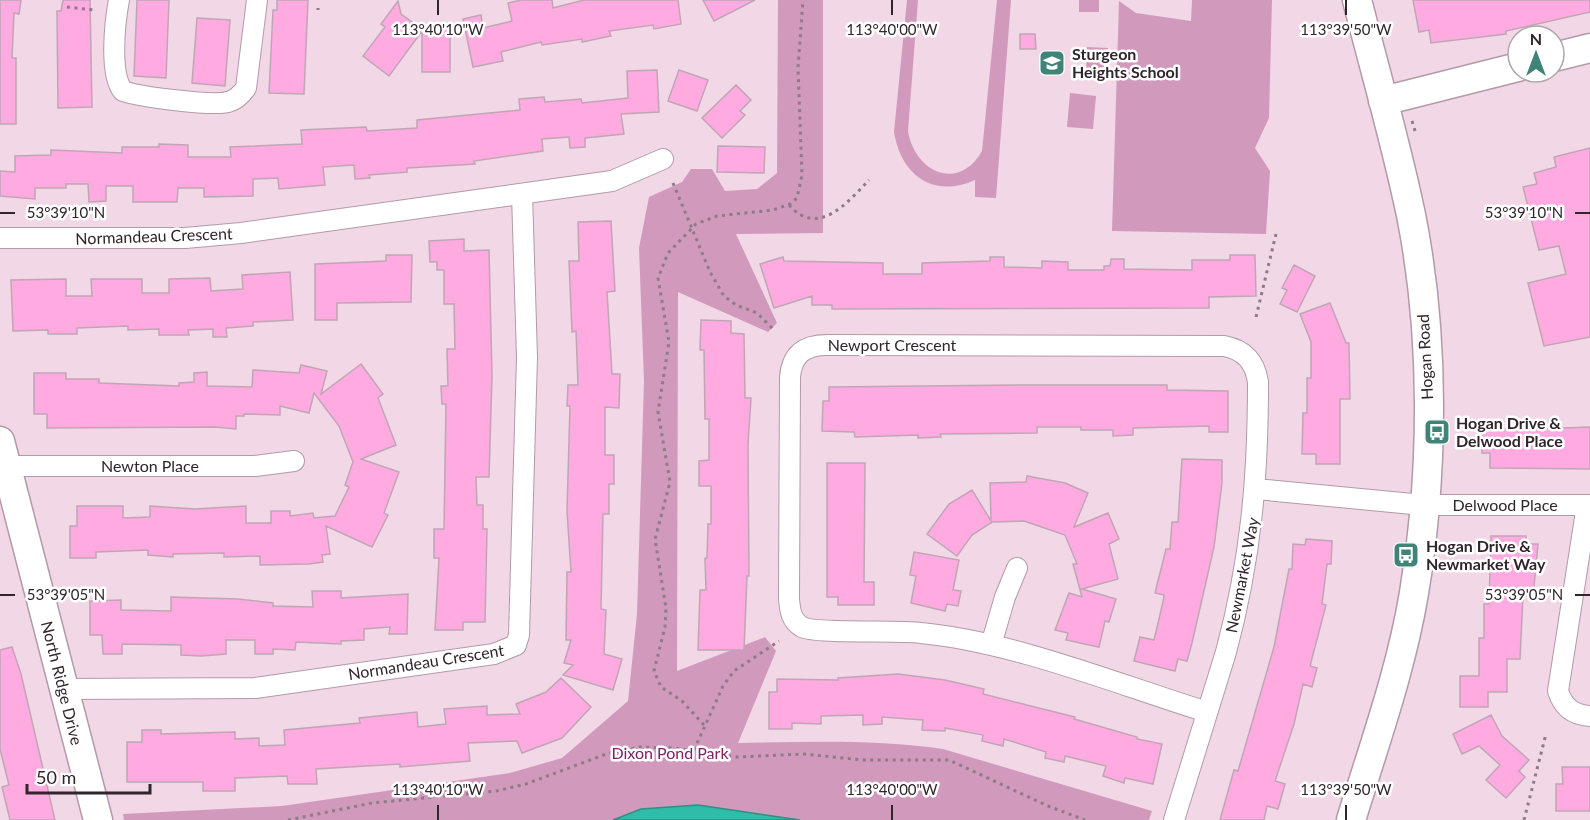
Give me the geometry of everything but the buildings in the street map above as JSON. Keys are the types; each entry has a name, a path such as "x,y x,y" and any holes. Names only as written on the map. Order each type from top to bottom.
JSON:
{"street":[{"path":"119,0 115,23 116,78 123,91 138,95 221,103 237,98 246,88 256,0"},
{"name":"Hogan Road","path":"1351,820 1404,639 1414,593 1424,505 1428,426 1422,297 1411,215 1357,0"},
{"path":"1566,54 1590,48"},
{"path":"1383,101 1506,70"},
{"name":"Normandeau Crescent","path":"0,238 213,237 612,181 663,159"},
{"name":"Normandeau Crescent","path":"64,689 255,688 494,654 516,645 519,635 527,368 522,194"},
{"name":"Newport Crescent","path":"1207,712 991,645 914,632 803,627 792,617 789,599 790,377 792,362 802,350 820,345 1231,347 1248,357 1257,376 1256,489"},
{"name":"North Ridge Drive","path":"2,458 98,820"},
{"name":"Newton Place","path":"2,458 255,465 294,461"},
{"path":"1256,489 1424,505"},
{"name":"Newmarket Way","path":"1174,820 1236,613 1256,489"},
{"name":"Delwood Place","path":"1424,505 1589,505 1558,691 1569,709 1590,717"},
{"path":"991,645 1005,597 1017,568"}],"path":[{"path":"704,725 681,701 661,687 654,671 665,627 666,609 655,539 670,482 658,412 669,342 658,278 661,264 668,253 690,228 711,218 774,210 789,205 797,198 801,184 798,68 803,0"},
{"path":"67,7 94,10"},
{"path":"789,205 798,216 816,220 835,211 869,180"},
{"path":"673,183 690,228 724,296 736,305 757,313 774,330"},
{"path":"1256,317 1276,234"},
{"path":"694,750 723,686 734,671 778,641"},
{"path":"1524,820 1546,734"},
{"path":"288,820 372,803 496,790 526,784 621,750 640,747 694,750 737,757 804,754 862,760 949,760 1048,806 1086,820"}],"green space":[{"name":"Dixon Pond Park","path":"778,0 823,0 823,233 736,234 777,323 768,332 678,292 677,671 765,637 776,651 738,743 866,742 943,749 1152,811 1149,820 124,820 123,814 282,806 510,773 562,758 628,701 637,614 644,381 639,248 649,197 682,182 691,169 712,169 725,191 757,189 777,173"},
{"path":"907,0 918,0 908,131 912,146 919,158 928,167 950,174 962,171 973,164 982,151 997,0 1011,0 996,198 975,197 975,180 946,187 921,179 904,160 898,147 894,132"},
{"path":"1079,0 1099,0 1099,12 1079,12"},
{"path":"1192,0 1272,0 1269,118 1255,148 1270,171 1266,234 1112,231 1119,1 1136,13 1191,21"},
{"path":"1087,47 1108,48 1106,77 1086,76"},
{"path":"1070,93 1096,96 1093,129 1067,127"}],"shaded area":[{"path":"698,805 800,820 613,820 641,809"}],"place":[{"name":"Sturgeon Heights School","path":"1052,63"},
{"name":"Hogan Drive & Delwood Place","path":"1437,432"},
{"name":"Hogan Drive & Newmarket Way","path":"1406,555"}]}
